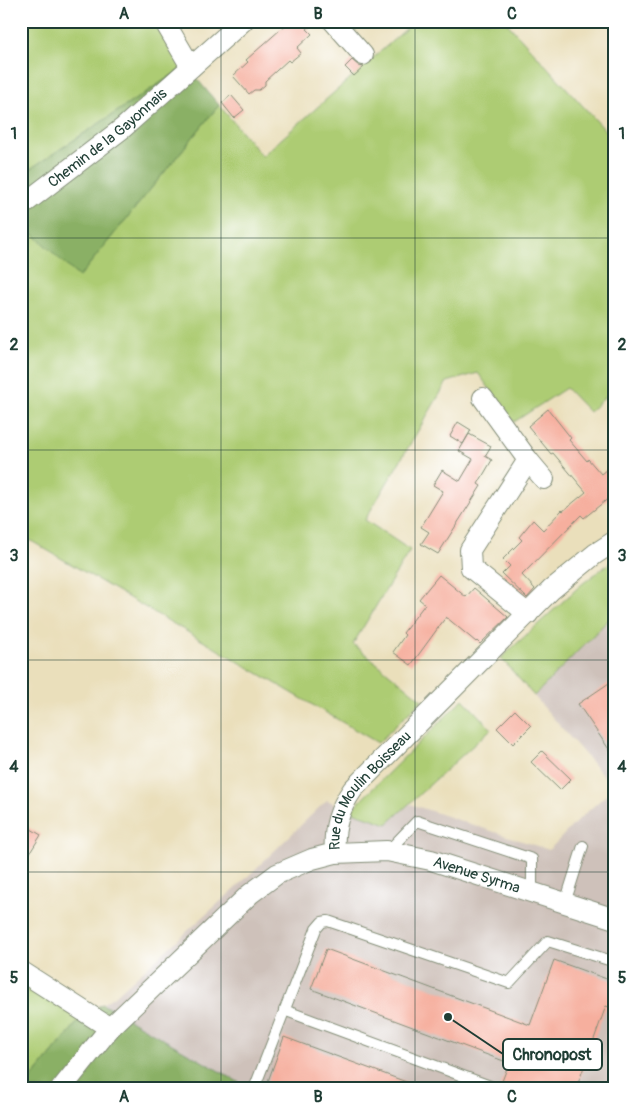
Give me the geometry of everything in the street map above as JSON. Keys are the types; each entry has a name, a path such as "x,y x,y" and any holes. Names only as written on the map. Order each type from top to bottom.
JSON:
{"street":[{"path":"164,21 191,67"},
{"name":"Chemin de la Gayonnais","path":"21,206 123,128 243,21"},
{"path":"333,21 363,55"},
{"path":"483,398 544,479"},
{"path":"528,460 470,550 472,568 528,614"},
{"name":"Rue du Moulin Boisseau","path":"61,1089 110,1028 250,894 277,874 312,859 335,853 334,835 342,804 353,789 552,590 587,560 615,541"},
{"name":"Avenue Syrma","path":"335,853 387,851 431,860 615,919"},
{"path":"21,970 110,1028"}],"lane":[{"path":"387,851 417,821 532,859 532,893"},
{"path":"565,903 583,846"},
{"path":"254,1089 316,929 322,922 328,921 510,983 548,942 615,962"},
{"path":"284,1010 490,1086"}],"shaded area":[{"path":"615,613 615,1089 238,1089 240,1083 102,1004 116,995 239,885 327,800 350,811 387,824 410,804 549,850 578,820 614,788 534,696"}],"green space":[{"path":"21,21 158,21 186,66 21,175"},
{"path":"415,21 505,21 615,141 615,388 589,412 566,388 514,422 478,373 447,382 365,520 410,550 353,644 422,700 378,743 21,535 21,242 33,233 79,277 219,105 262,156"},
{"path":"186,66 219,105 79,277 33,234 21,241 21,175"},
{"path":"615,559 615,613 534,696 501,658 582,584"},
{"path":"463,699 491,729 387,824 350,811"},
{"path":"21,983 81,1018 23,1089 21,1089"},
{"path":"102,1004 240,1083 238,1089 23,1089 81,1018"}],"building":[{"path":"290,21 316,21 307,29 312,34 297,48 301,53 290,62 288,60 265,81 265,85 259,90 254,90 249,94 233,76 248,62 246,60"},
{"path":"352,60 359,66 364,67 354,76 345,67"},
{"path":"231,95 244,110 234,118 222,103"},
{"path":"548,409 571,438 569,440 587,461 588,459 601,474 607,469 615,479 615,493 584,518 581,515 522,575 535,589 527,598 502,574 510,566 503,559 522,540 519,537 533,520 543,530 562,510 586,492 528,426"},
{"path":"458,422 471,430 463,444 450,436"},
{"path":"469,434 491,446 485,456 492,460 478,484 481,486 438,554 421,544 429,532 421,527 443,491 433,485 442,470 460,481 473,459 459,451"},
{"path":"439,575 466,597 474,588 508,617 480,644 446,617 411,665 393,652 405,635 403,633 425,604 419,599"},
{"path":"615,679 615,758 578,704"},
{"path":"515,710 531,726 513,744 497,728"},
{"path":"542,751 571,779 560,790 531,762"},
{"path":"21,823 41,835 21,867"},
{"path":"326,949 530,1025 554,960 615,982 615,1009 606,1006 576,1089 499,1089 509,1063 311,989"},
{"path":"284,1037 420,1087 419,1089 279,1089 267,1084"}],"place":[{"name":"Chronopost","path":"448,1017"}]}
